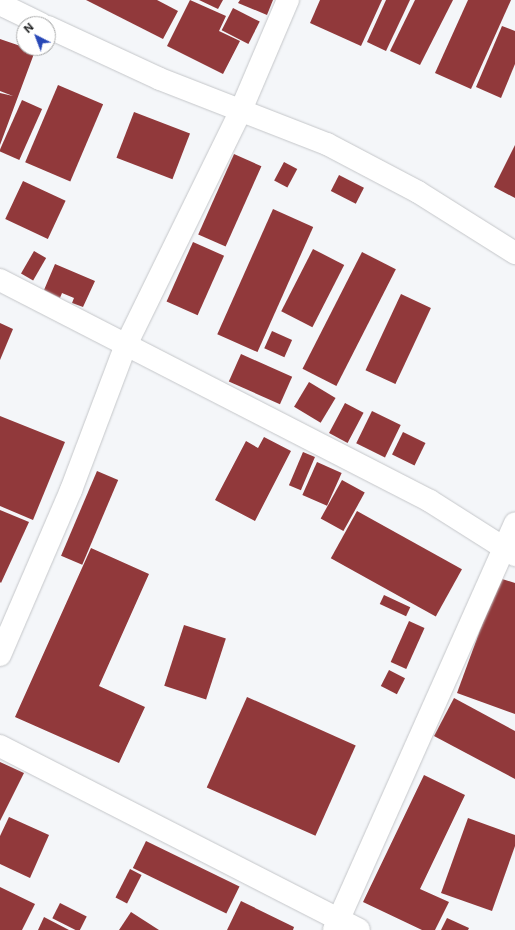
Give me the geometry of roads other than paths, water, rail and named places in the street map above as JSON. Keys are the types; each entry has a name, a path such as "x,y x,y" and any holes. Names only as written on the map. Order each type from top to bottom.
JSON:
{"main road":[{"path":"0,655 71,490 125,347 240,110 288,0"},
{"path":"0,4 25,16"},
{"path":"56,31 160,79 327,144 418,192 515,253"},
{"path":"0,280 125,347 430,501 510,552"},
{"path":"336,924 510,552 515,523"},
{"path":"0,746 336,924 359,930"}]}
